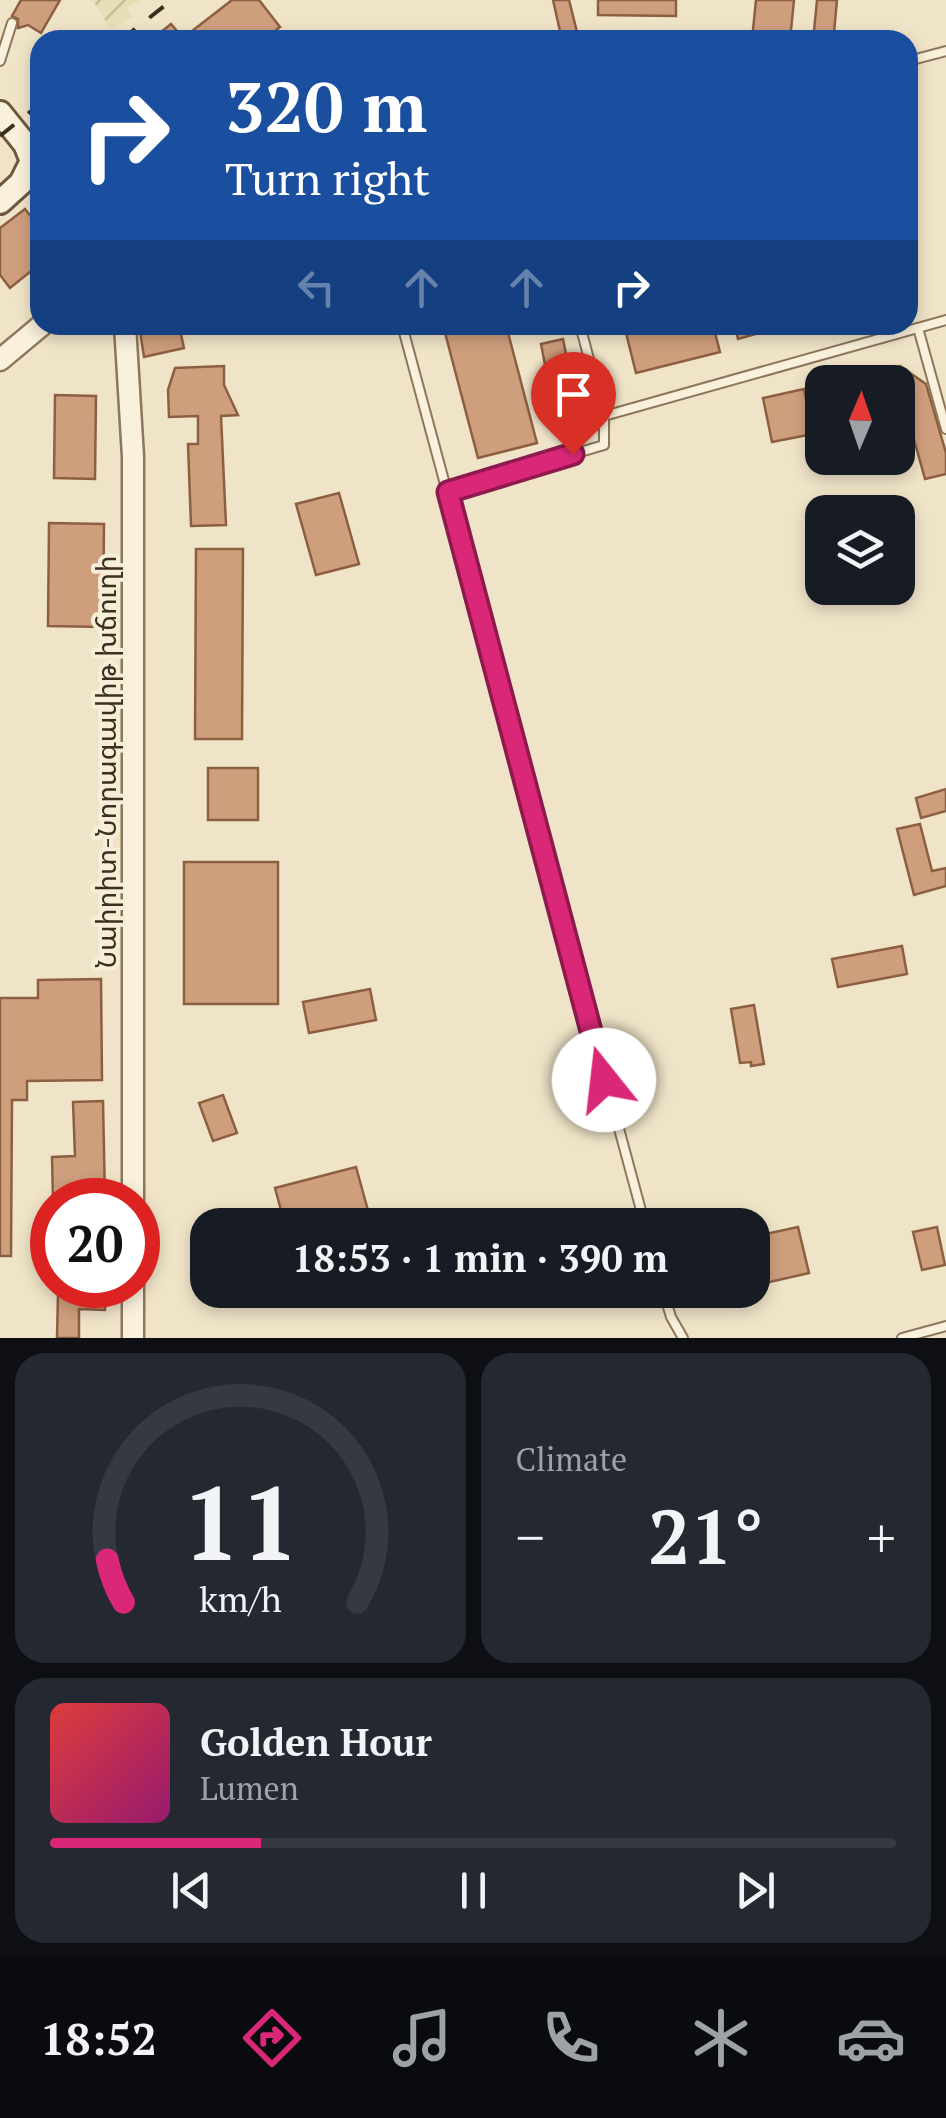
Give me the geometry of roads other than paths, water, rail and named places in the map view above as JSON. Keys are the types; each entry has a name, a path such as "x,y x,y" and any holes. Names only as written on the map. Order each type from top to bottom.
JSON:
{"main road":[{"path":"0,113 30,153"},
{"path":"0,202 21,184 30,165"}],"street":[{"path":"0,360 30,335"},
{"name":"Նաիրիտ-Նորագավիթ խճուղի","path":"126,335 133,457 133,1178"},
{"path":"133,1308 133,1338"}],"lane":[{"path":"0,61 12,23"},
{"path":"918,59 946,51"},
{"path":"21,184 30,177"},
{"path":"946,320 918,328 946,428"},
{"path":"405,335 640,1208"},
{"path":"448,492 604,445 604,416 583,335"},
{"path":"604,416 893,335"},
{"path":"668,1308 684,1338"},
{"path":"902,1338 946,1326"}],"railway":[{"path":"134,30 172,0"},
{"path":"0,136 30,112"}]}
